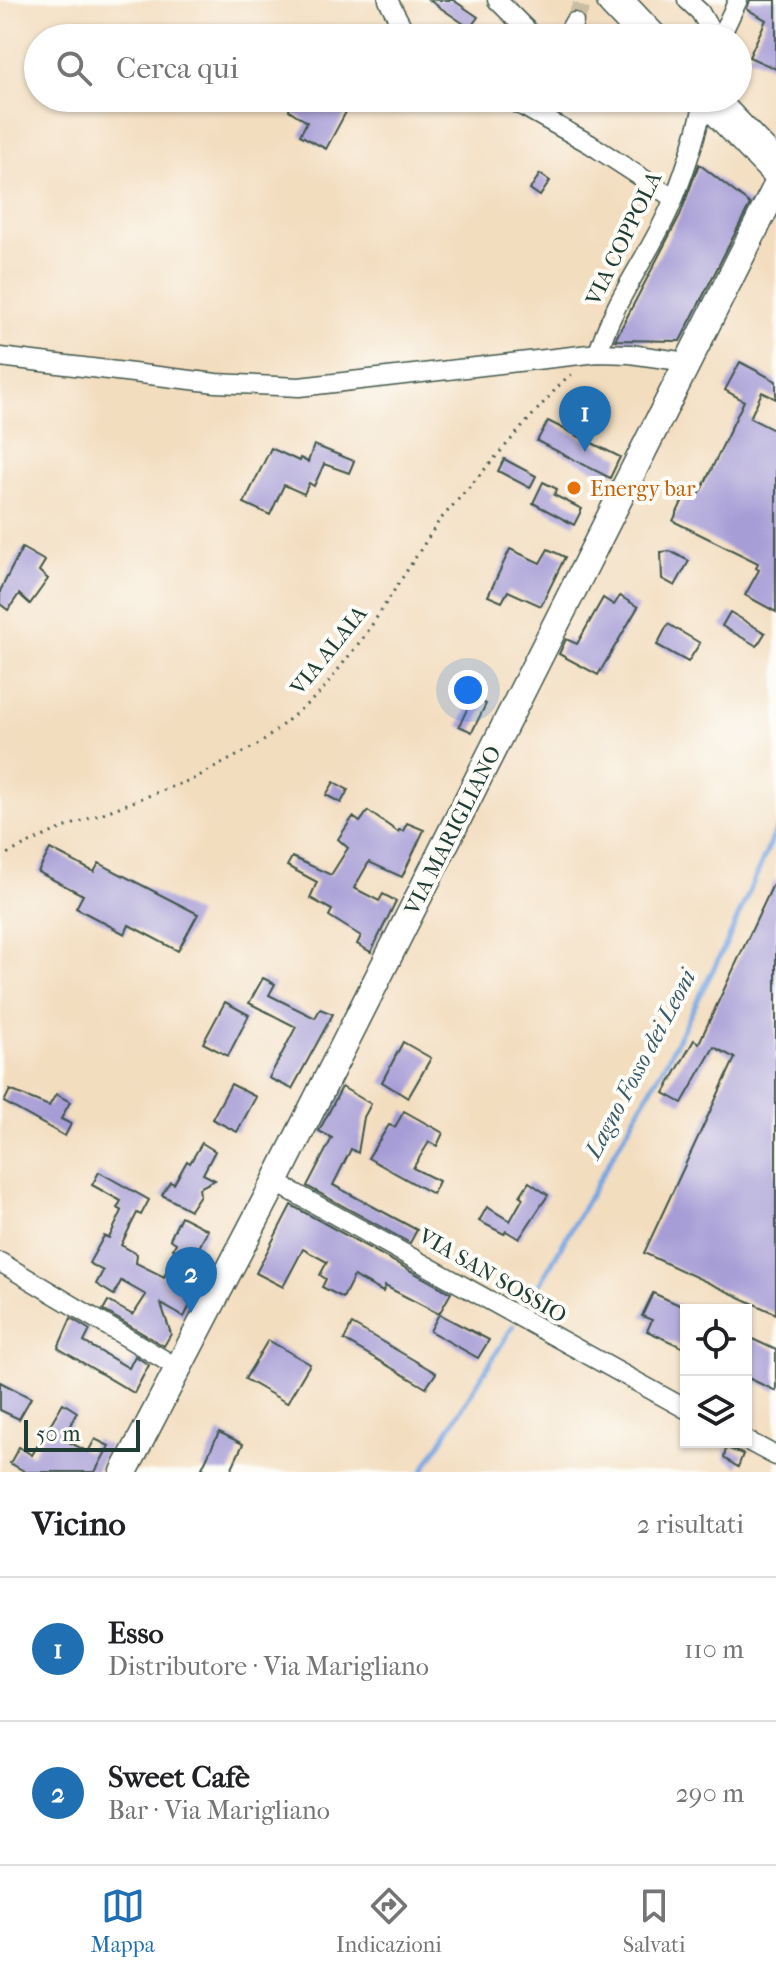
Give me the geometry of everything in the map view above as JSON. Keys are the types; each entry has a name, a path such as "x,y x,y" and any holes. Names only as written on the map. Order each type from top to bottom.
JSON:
{"highway":[{"path":"614,0 637,24"},
{"path":"720,112 776,169"}],"street":[{"path":"388,0 401,24"},
{"path":"497,0 521,24"},
{"path":"687,0 708,24"},
{"path":"725,24 738,0"},
{"path":"533,112 590,144 673,198"},
{"name":"VIA COPPOLA","path":"598,353 619,298 669,209 702,112"},
{"name":"VIA MARIGLIANO","path":"124,1472 275,1182 776,187"},
{"path":"0,357 216,383 299,387 598,353 687,362"},
{"name":"VIA SAN SOSSIO","path":"275,1182 680,1406"},
{"path":"0,1262 178,1368"},
{"path":"752,1443 776,1456"}],"path":[{"name":"VIA ALAIA","path":"0,857 53,832 193,779 261,743 320,693 366,634 439,521 562,382 598,353"}],"building":[{"path":"429,0 453,0 478,17 473,24 464,24"},
{"path":"750,0 776,0 776,69 752,58 752,50 766,20 747,9"},
{"path":"292,112 346,112 326,149 300,135 307,122"},
{"path":"699,164 750,204 680,341 615,340 680,215"},
{"path":"540,174 550,181 540,196 530,189"},
{"path":"740,362 776,381 776,399 762,392 750,418 776,431 776,612 745,595 759,570 756,568 758,563 673,521 689,487 700,493 744,401 725,390"},
{"path":"548,421 620,457 610,478 537,441"},
{"path":"314,445 354,461 349,473 324,464 314,486 309,483 304,494 284,485 270,515 244,503 271,448 308,462"},
{"path":"504,459 536,476 530,488 498,471"},
{"path":"543,482 557,489 554,495 582,509 574,525 533,503"},
{"path":"22,548 45,561 39,571 48,579 30,604 19,594 8,610 0,604 0,591"},
{"path":"510,549 540,563 548,549 565,557 541,606 508,591 502,602 488,596"},
{"path":"670,551 689,561 675,586 662,579 661,552"},
{"path":"620,596 638,607 598,675 559,654 566,639 577,644 603,598 614,605"},
{"path":"730,612 765,633 757,646 722,626"},
{"path":"668,624 700,643 688,662 657,645"},
{"path":"473,697 486,704 472,732 459,726"},
{"path":"334,782 348,790 341,803 326,795"},
{"path":"368,811 398,832 403,831 407,823 424,830 402,877 369,862 354,888 379,901 383,894 396,901 371,952 357,944 361,936 329,916 332,910 310,898 317,882 287,866 292,857 331,875 348,848 338,839 353,817 360,822"},
{"path":"50,849 94,872 99,863 198,914 178,951 129,925 125,934 76,908 83,895 38,872"},
{"path":"776,878 776,1314 644,1253 735,1058 714,1047 682,1103 664,1093 694,1040 699,1043"},
{"path":"263,978 275,984 269,995 315,1018 320,1009 333,1014 292,1089 269,1078 296,1027 249,1003"},
{"path":"225,1002 249,1015 228,1056 203,1043"},
{"path":"403,1042 431,1058 408,1098 382,1082"},
{"path":"231,1084 256,1097 237,1132 212,1119"},
{"path":"342,1087 371,1104 364,1117 358,1153 351,1149 333,1185 417,1230 410,1243 307,1186 332,1138 319,1131"},
{"path":"10,1090 49,1106 56,1094 70,1102 61,1119 71,1124 65,1136 4,1102"},
{"path":"404,1111 443,1133 437,1146 429,1142 413,1168 439,1181 433,1194 368,1158 389,1125 395,1127"},
{"path":"202,1143 215,1151 203,1174 215,1180 199,1188 200,1195 190,1210 162,1195 170,1182 174,1184"},
{"path":"99,1172 149,1200 141,1215 137,1213 121,1245 137,1254 136,1263 164,1277 177,1250 173,1249 176,1243 170,1239 181,1216 208,1230 189,1267 205,1276 184,1317 161,1304 171,1334 164,1346 103,1310 108,1301 133,1315 146,1295 121,1281 114,1295 96,1284 103,1271 89,1263 104,1236 109,1238 122,1211 117,1208 121,1201 92,1185"},
{"path":"529,1182 548,1195 519,1239 479,1221 487,1207 510,1221"},
{"path":"291,1205 451,1293 439,1314 385,1286 383,1292 354,1276 343,1298 322,1287 326,1279 320,1275 327,1262 303,1249 283,1287 256,1273"},
{"path":"653,1293 680,1305 680,1346 647,1331 652,1320 642,1316"},
{"path":"439,1314 489,1340 478,1358 430,1331"},
{"path":"71,1318 90,1330 84,1342 129,1368 135,1356 149,1365 134,1393 58,1348"},
{"path":"352,1324 436,1373 426,1388 344,1340"},
{"path":"752,1339 776,1350 776,1391 752,1380"},
{"path":"268,1340 310,1364 287,1403 245,1379"},
{"path":"0,1382 31,1398 19,1419 0,1410"},
{"path":"63,1403 77,1412 63,1439 88,1452 95,1439 109,1446 95,1472 26,1472 10,1463 19,1447 32,1455"},
{"path":"219,1432 243,1444 230,1472 210,1472 202,1468"},
{"path":"726,1448 743,1454 738,1467 724,1458"}],"waterway":[{"name":"Lagno Fosso dei Leoni","path":"525,1310 670,1055 728,940 776,830"},
{"name":"Lagno Fosso dei Leoni","path":"422,1472 513,1326"}],"tunnel":[{"path":"574,22 584,0"}],"place":[{"name":"Esso","path":"585,452"},
{"name":"Energy bar","path":"574,488"},
{"name":"Sweet Cafè","path":"191,1313"}]}
